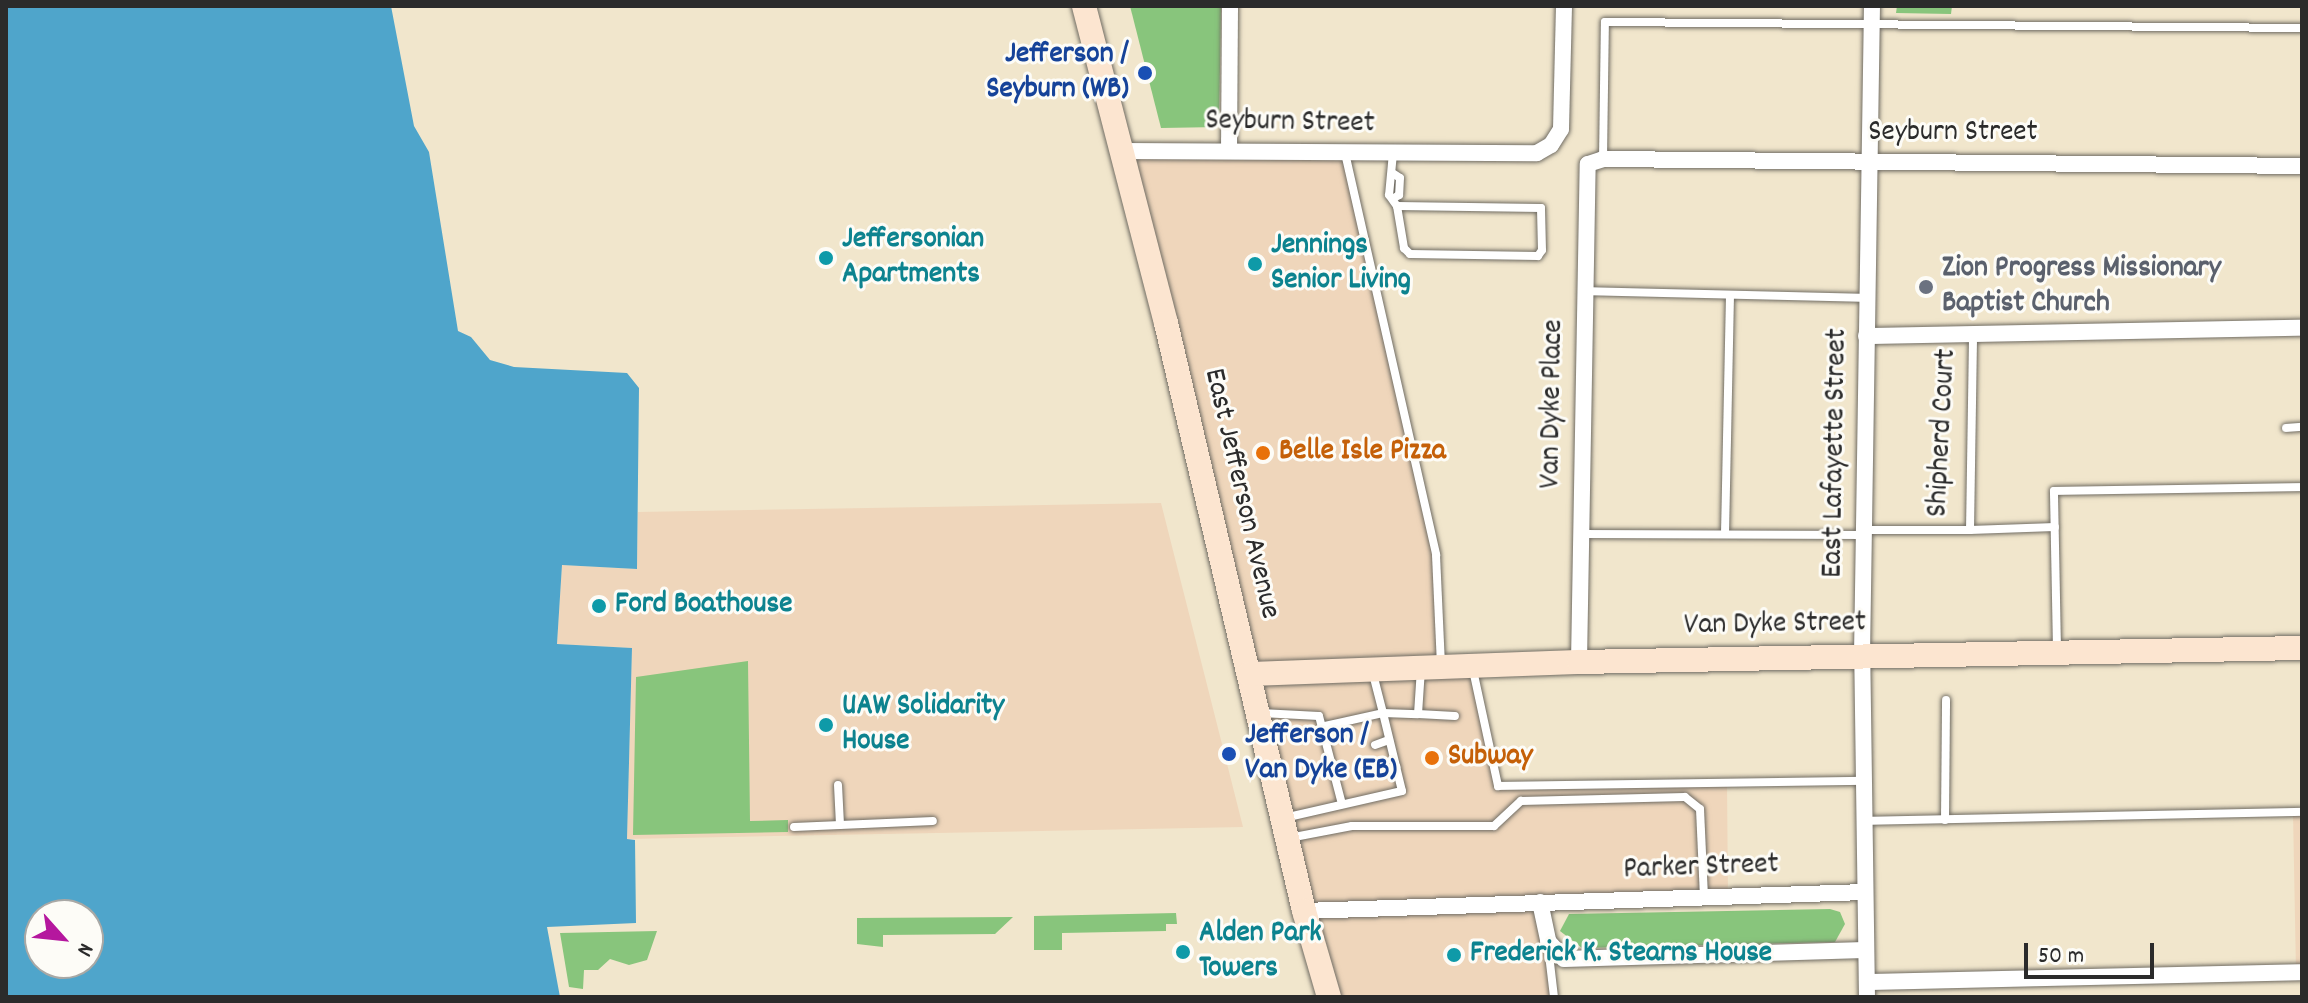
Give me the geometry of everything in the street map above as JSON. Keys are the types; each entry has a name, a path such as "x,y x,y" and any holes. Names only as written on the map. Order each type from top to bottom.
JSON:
{"main road":[{"name":"East Jefferson Avenue","path":"1084,6 1249,674 1304,911 1329,997"},
{"name":"Van Dyke Street","path":"1249,674 1579,662 2302,648"}],"street":[{"path":"1229,151 1230,6"},
{"name":"Seyburn Street","path":"1121,151 1530,154 1551,145 1562,120 1564,6"},
{"name":"East Lafayette Street","path":"1867,990 1862,656 1872,6"},
{"name":"Seyburn Street","path":"1603,159 2302,166"},
{"name":"Van Dyke Place","path":"1579,662 1585,171 1603,159"},
{"path":"1866,336 2302,328"},
{"name":"Parker Street","path":"1304,911 1865,892"},
{"path":"1540,902 1548,941 1564,959 1865,950"},
{"path":"1867,990 2302,972"}],"lane":[{"path":"1603,159 1605,22 1871,27 2302,28"},
{"path":"1345,153 1436,555 1431,667 1418,714"},
{"path":"1393,153 1394,174 1400,178 1396,202 1404,248 1410,254 1538,256 1542,250 1541,208 1396,202"},
{"path":"1584,291 1867,298"},
{"path":"1725,534 1730,295"},
{"name":"Shipherd Court","path":"1581,534 1970,530 1973,334"},
{"path":"2286,428 2302,427"},
{"path":"2057,652 2054,491 2302,487"},
{"path":"1970,530 2055,527"},
{"path":"1472,666 1498,786 1863,781"},
{"path":"1286,828 1342,804 1402,791 1373,669"},
{"path":"1945,820 1946,700"},
{"path":"1258,713 1306,712 1319,716 1335,757 1342,804"},
{"path":"1325,726 1383,713 1455,716"},
{"path":"1375,745 1389,740"},
{"path":"1381,771 1396,767"},
{"path":"838,785 840,825"},
{"path":"1286,828 1494,826 1521,801 1685,797 1700,809 1704,897"},
{"path":"1863,821 2302,812"},
{"path":"794,827 933,821"},
{"path":"1548,941 1554,997"}],"shaded area":[{"path":"1121,151 1345,153 1436,555 1441,666 1472,666 1498,785 1727,783 1728,896 1540,902 1554,997 1329,997"},
{"path":"1161,503 1243,827 627,839 632,648 557,644 562,565 637,569 638,512"},
{"path":"2293,812 2302,812 2302,972 2296,972"}],"green space":[{"path":"1130,6 1221,6 1219,127 1161,128"},
{"path":"1897,6 1952,6 1951,14 1896,13"},
{"path":"748,661 750,821 788,820 788,832 633,835 636,677"},
{"path":"1830,909 1840,912 1845,924 1835,942 1582,948 1560,931 1569,914"},
{"path":"1176,913 1177,924 1166,924 1166,931 1062,933 1062,950 1034,950 1034,916"},
{"path":"1013,917 995,934 883,935 883,947 857,944 857,918"},
{"path":"657,931 647,960 629,965 610,959 598,970 584,970 583,989 569,987 560,933"}],"water":[{"path":"6,6 391,6 414,126 429,152 458,331 471,337 490,360 514,367 627,373 639,388 637,569 562,565 557,644 632,648 627,839 635,840 636,923 547,927 560,997 6,997"}],"place":[{"name":"Jefferson / Seyburn (WB)","path":"1145,73"},
{"name":"Jeffersonian Apartments","path":"826,258"},
{"name":"Jennings Senior Living","path":"1255,264"},
{"name":"Zion Progress Missionary Baptist Church","path":"1926,287"},
{"name":"Belle Isle Pizza","path":"1263,453"},
{"name":"Ford Boathouse","path":"599,606"},
{"name":"UAW Solidarity House","path":"826,725"},
{"name":"Jefferson / Van Dyke (EB)","path":"1229,754"},
{"name":"Subway","path":"1432,758"},
{"name":"Alden Park Towers","path":"1183,952"},
{"name":"Frederick K. Stearns House","path":"1454,955"}]}
